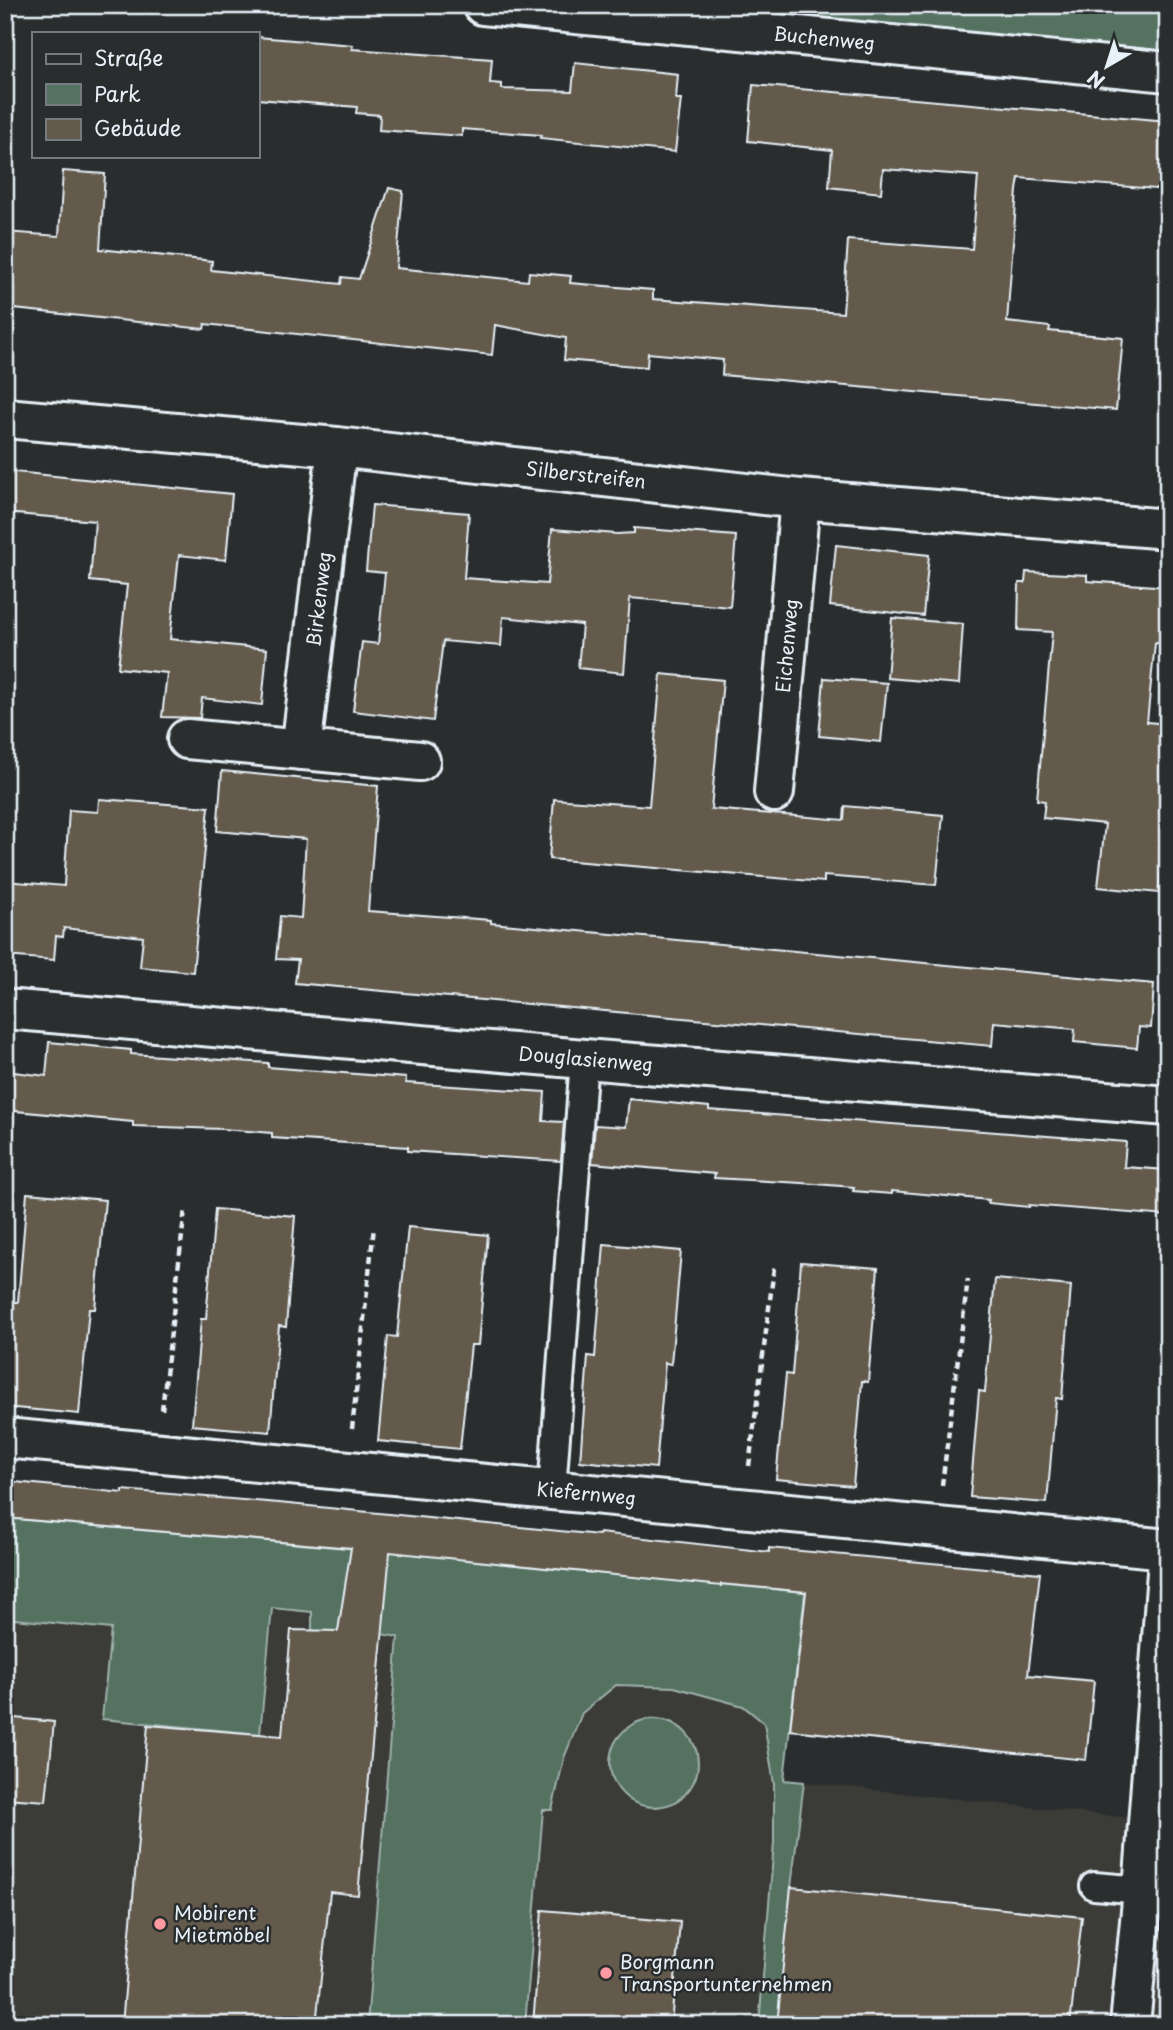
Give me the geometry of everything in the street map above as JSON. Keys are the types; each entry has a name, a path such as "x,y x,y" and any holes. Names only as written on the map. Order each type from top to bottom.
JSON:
{"street":[{"name":"Buchenweg","path":"482,5 1168,72"},
{"name":"Silberstreifen","path":"5,418 337,447 800,499 1168,529"},
{"name":"Birkenweg","path":"300,750 337,447"},
{"name":"Eichenweg","path":"774,792 800,499"},
{"path":"187,739 420,761"},
{"name":"Douglasienweg","path":"5,1009 1168,1107"},
{"name":"Kiefernweg","path":"5,1438 1168,1549"},
{"path":"1130,2025 1168,1559"}],"lane":[{"path":"551,1490 584,1059"},
{"path":"1094,1886 1143,1891"}],"path":[{"path":"157,1452 185,1209"},
{"path":"348,1471 374,1227"},
{"path":"743,1508 774,1268"},
{"path":"937,1528 968,1279"}],"shaded area":[{"path":"5,1499 805,1592 785,1780 1147,1820 1168,1576 1168,2025 5,2025"}],"green space":[{"path":"683,5 1168,5 1168,51"},
{"path":"5,1518 805,1592 784,1780 804,1782 778,2025 759,2025 774,1843 774,1784 764,1723 743,1706 674,1687 616,1685 582,1713 564,1758 552,1810 543,1810 525,2025 367,2025 398,1637 381,1634 385,1600 344,1595 338,1632 312,1631 312,1612 272,1608 260,1734 102,1719 111,1629 5,1618"},
{"path":"654,1719 671,1723 685,1732 694,1746 698,1763 694,1780 685,1794 671,1803 654,1807 637,1803 623,1794 614,1780 610,1763 614,1746 623,1732 637,1723"}],"building":[{"path":"259,37 353,45 352,49 492,59 490,83 502,84 502,89 572,91 575,63 678,74 676,99 681,99 675,152 540,138 541,135 462,129 462,136 379,130 380,115 356,113 357,107 259,99"},
{"path":"753,85 1168,121 1168,190 1019,178 1007,322 1050,327 1049,331 1123,338 1116,410 722,375 723,360 648,353 647,367 564,360 566,338 495,325 492,355 205,324 204,329 5,308 5,232 59,236 63,171 105,174 100,249 212,261 211,270 341,284 342,277 359,279 389,188 403,191 396,268 528,281 529,272 571,276 570,283 653,290 653,299 843,313 848,240 972,249 978,176 883,169 881,193 829,187 832,150 748,141"},
{"path":"5,471 232,494 226,560 179,555 170,639 267,649 262,705 202,698 200,718 162,717 167,673 118,668 127,585 90,581 95,521 5,513"},
{"path":"372,505 469,513 464,578 547,584 552,529 617,534 634,533 634,528 736,536 730,607 630,598 624,673 578,668 582,625 503,617 501,646 443,641 433,721 353,711 362,642 378,644 385,573 366,571"},
{"path":"836,545 929,555 923,616 830,606"},
{"path":"1026,572 1087,575 1087,581 1168,587 1168,644 1155,643 1147,722 1168,724 1168,802 1159,893 1098,887 1105,824 1043,818 1045,801 1037,800 1052,632 1018,630 1019,583 1025,583"},
{"path":"892,618 963,624 959,684 887,678"},
{"path":"661,674 723,680 711,809 844,820 845,806 943,815 936,885 824,876 824,882 549,859 554,799 649,806"},
{"path":"824,678 887,683 881,742 819,736"},
{"path":"222,771 378,786 368,911 491,920 491,923 1154,984 1151,1028 1139,1027 1137,1048 1074,1042 1075,1029 994,1022 992,1046 295,983 298,960 276,959 280,916 301,918 306,839 217,831"},
{"path":"99,799 209,807 193,972 140,967 143,937 64,928 63,937 56,936 54,960 5,956 5,881 64,886 69,810 98,812"},
{"path":"49,1042 131,1050 131,1054 268,1063 268,1067 406,1078 406,1083 545,1092 543,1121 564,1122 561,1161 408,1151 408,1147 272,1138 272,1133 133,1126 133,1122 5,1110 5,1071 46,1076"},
{"path":"629,1099 709,1107 709,1110 1126,1142 1124,1167 1168,1170 1168,1216 1029,1207 988,1203 989,1200 892,1191 892,1194 853,1191 854,1187 714,1178 715,1174 592,1163 595,1125 626,1127"},
{"path":"27,1193 105,1200 95,1309 89,1309 79,1414 5,1407 5,1349 10,1302 18,1302"},
{"path":"215,1209 295,1216 286,1327 279,1326 270,1432 192,1425 201,1319 206,1319"},
{"path":"408,1227 488,1235 478,1345 471,1345 460,1449 378,1441 388,1336 397,1337"},
{"path":"604,1244 681,1251 671,1364 665,1363 656,1468 580,1461 588,1356 595,1357"},
{"path":"801,1262 878,1268 868,1382 862,1381 853,1486 776,1479 786,1374 792,1375"},
{"path":"995,1279 1071,1286 1062,1399 1056,1398 1047,1503 970,1497 979,1391 985,1392"},
{"path":"5,1481 123,1493 123,1490 279,1503 769,1552 769,1548 1040,1573 1028,1675 1094,1681 1086,1760 790,1730 806,1592 721,1586 390,1552 358,1895 330,1892 316,2025 122,2025 148,1725 282,1736 291,1630 338,1631 351,1548 5,1518"},
{"path":"5,1717 54,1722 46,1801 5,1798"},
{"path":"791,1887 1082,1917 1070,2025 777,2025"},
{"name":"Borgmann Transportunternehmen","path":"542,1910 680,1922 671,2025 533,2025"}],"place":[{"name":"Mobirent Mietmöbel","path":"160,1924"},
{"name":"Borgmann Transportunternehmen","path":"606,1973"}]}
